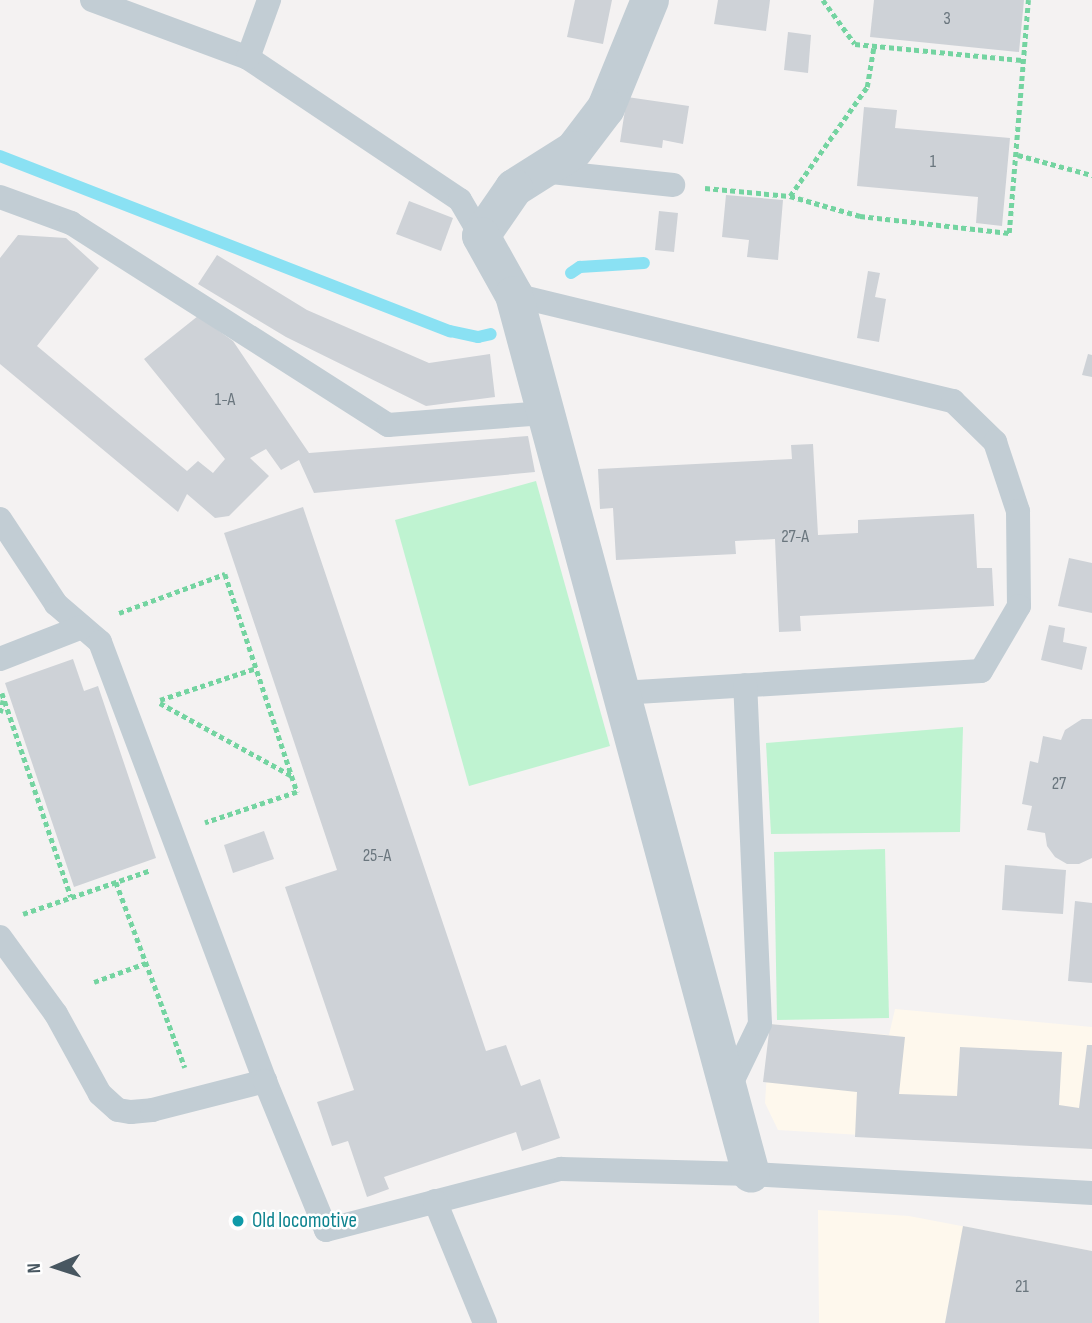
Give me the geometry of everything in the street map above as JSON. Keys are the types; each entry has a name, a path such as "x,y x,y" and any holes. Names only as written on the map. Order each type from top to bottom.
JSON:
{"street":[{"path":"650,0 606,108 574,150 514,188 481,236 514,295 751,1174"}],"lane":[{"path":"92,0 248,58 460,200 481,236"},
{"path":"248,58 269,0"},
{"path":"542,171 673,185"},
{"path":"0,197 71,223 388,425 545,414"},
{"path":"514,295 953,401 995,442 1018,512 1019,606 981,671 621,693"},
{"path":"0,519 56,604 100,642 265,1081 326,1230 561,1169 751,1174 1092,1193"},
{"path":"0,659 82,627"},
{"path":"728,1090 760,1024 745,685"},
{"path":"6,927 100,1094 118,1110 152,1110 265,1081"},
{"path":"435,1201 485,1323"}],"path":[{"path":"824,0 855,44 1022,60"},
{"path":"673,185 790,196 860,216 1009,233 1018,155 1022,60 1028,0"},
{"path":"790,196 867,87 874,46"},
{"path":"1018,155 1092,174"},
{"path":"82,627 225,574 297,792 172,834"},
{"path":"256,668 157,701 292,776"},
{"path":"0,688 71,898"},
{"path":"0,713 3,698"},
{"path":"6,927 71,898 181,860"},
{"path":"116,882 196,1099"},
{"path":"94,982 146,963"}],"shaded area":[{"path":"895,1009 1092,1027 1092,1149 778,1130 765,1103 770,1024 889,1035"},
{"path":"818,1210 909,1216 1092,1251 1092,1323 819,1323"}],"green space":[{"path":"536,481 610,746 469,786 395,520"},
{"path":"963,727 960,832 771,834 766,743"},
{"path":"885,849 889,1018 777,1020 774,852"}],"building":[{"path":"575,0 612,0 603,44 567,37"},
{"path":"718,0 770,0 766,31 714,24"},
{"path":"874,0 1024,0 1019,52 870,37"},
{"path":"788,32 811,35 808,73 784,70"},
{"path":"627,97 689,106 683,144 663,140 662,148 620,142"},
{"path":"864,107 897,110 895,128 1010,138 1002,226 976,223 978,197 857,186"},
{"path":"726,195 783,200 778,260 747,257 749,240 722,237"},
{"path":"409,201 453,218 441,251 396,234"},
{"path":"659,211 678,213 674,252 655,250"},
{"path":"18,235 66,238 99,268 37,346 187,471 198,461 213,473 225,459 144,359 198,316 233,341 309,453 528,436 535,472 314,493 299,460 281,470 266,449 250,458 269,476 229,516 215,518 187,494 178,512 0,364 0,258"},
{"path":"217,255 307,310 429,363 490,354 495,397 426,406 286,337 198,284"},
{"path":"868,271 880,273 875,297 886,299 879,342 857,338"},
{"path":"1088,354 1092,355 1092,377 1082,375"},
{"path":"813,444 818,535 858,533 858,520 974,514 977,568 992,568 994,606 800,616 801,631 779,632 775,539 735,541 736,554 616,560 613,508 600,509 598,469 792,459 791,445"},
{"path":"303,507 486,1051 506,1045 521,1086 540,1079 560,1138 522,1151 516,1132 384,1177 389,1189 367,1197 348,1141 332,1146 317,1102 354,1090 285,887 337,870 224,533"},
{"path":"1069,558 1092,563 1092,613 1058,606"},
{"path":"1049,625 1065,628 1063,642 1087,647 1082,670 1041,660"},
{"path":"73,659 84,691 98,686 156,858 74,887 5,683"},
{"path":"1082,719 1092,719 1092,858 1079,864 1067,864 1055,857 1047,846 1045,833 1027,830 1032,806 1022,804 1030,761 1038,763 1043,736 1061,740 1065,730"},
{"path":"264,831 274,859 233,873 224,845"},
{"path":"1005,865 1066,870 1063,914 1002,910"},
{"path":"1075,901 1092,903 1092,983 1068,981"},
{"path":"770,1024 905,1037 899,1094 957,1096 960,1047 1062,1052 1059,1105 1079,1108 1087,1045 1092,1045 1092,1149 855,1137 857,1092 763,1082"},
{"path":"963,1226 1092,1251 1092,1323 945,1323"}],"waterway":[{"path":"0,156 450,331 478,337 491,334"},
{"path":"571,273 580,267 644,263"}],"place":[{"name":"Old locomotive","path":"238,1221"}]}
